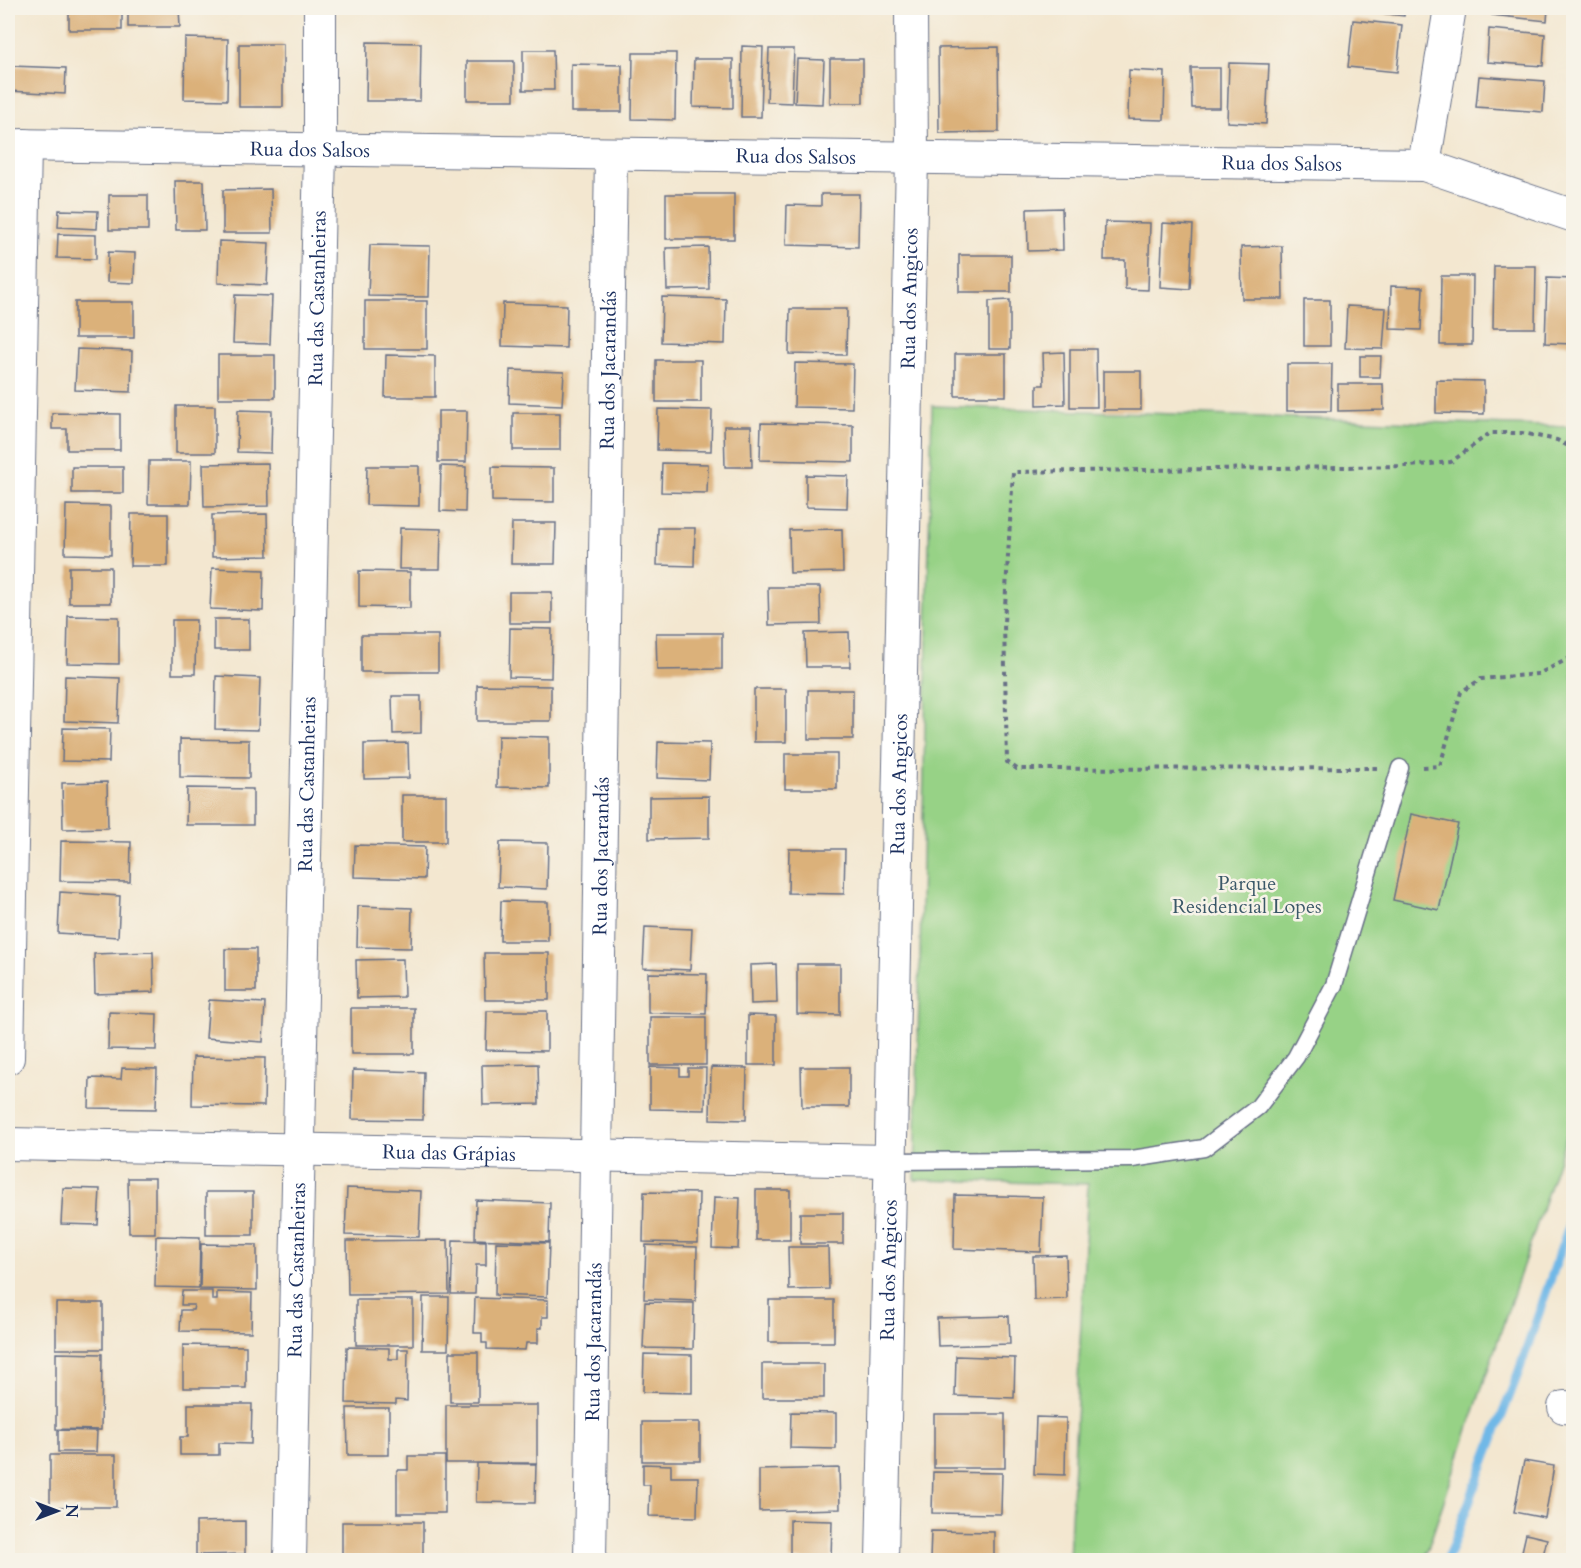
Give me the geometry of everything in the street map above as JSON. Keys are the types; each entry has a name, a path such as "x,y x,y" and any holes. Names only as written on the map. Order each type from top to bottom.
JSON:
{"street":[{"name":"Rua das Castanheiras","path":"290,1560 320,150 320,8"},
{"name":"Rua dos Angicos","path":"882,1560 912,158 911,8"},
{"path":"1424,165 1450,8"},
{"name":"Rua dos Salsos","path":"16,145 1424,165 1574,216"},
{"path":"8,1058 16,145"},
{"name":"Rua dos Jacarandás","path":"590,1560 611,154"},
{"name":"Rua das Grápias","path":"8,1144 890,1161"}],"lane":[{"path":"890,1161 1132,1159 1204,1148 1258,1107 1296,1058 1334,985 1400,768"}],"path":[{"path":"1574,449 1557,440 1539,436 1521,433 1490,433 1451,462 1409,466 1013,472 1004,623 1007,762 1017,769 1440,766 1461,692 1481,679 1538,674 1574,656"}],"green space":[{"name":"Parque Residencial Lopes","path":"932,406 1573,427 1573,1117 1424,1560 1069,1560 1088,1184 915,1180"}],"building":[{"path":"69,8 122,8 122,30 69,30"},
{"path":"128,8 179,8 180,27 128,27"},
{"path":"1338,8 1405,8 1404,16"},
{"path":"1493,8 1548,8 1547,21 1492,15"},
{"path":"1353,20 1402,25 1397,72 1348,67"},
{"path":"1489,29 1545,34 1543,66 1487,62"},
{"path":"185,38 228,39 227,100 184,99"},
{"path":"367,42 421,43 420,101 366,101"},
{"path":"239,44 283,44 283,107 239,107"},
{"path":"742,46 763,47 761,117 741,117"},
{"path":"998,47 999,132 939,133 938,48"},
{"path":"769,49 794,49 792,103 767,102"},
{"path":"523,50 553,50 554,90 523,90"},
{"path":"633,53 676,53 675,120 632,119"},
{"path":"694,59 733,59 733,108 693,107"},
{"path":"797,59 824,60 822,104 795,103"},
{"path":"830,59 863,59 863,103 830,103"},
{"path":"467,61 514,61 514,100 467,100"},
{"path":"1229,63 1269,64 1266,124 1227,122"},
{"path":"571,64 622,65 622,112 571,112"},
{"path":"10,66 66,68 65,94 9,91"},
{"path":"1191,68 1220,68 1220,108 1192,108"},
{"path":"1129,70 1165,72 1164,120 1128,119"},
{"path":"1479,76 1545,81 1543,112 1476,107"},
{"path":"175,181 204,181 205,230 176,230"},
{"path":"271,189 272,233 223,233 223,190"},
{"path":"666,194 734,194 734,239 666,239"},
{"path":"821,194 859,194 858,247 786,245 787,205 821,206"},
{"path":"109,195 148,195 148,230 109,230"},
{"path":"1062,208 1063,250 1028,251 1027,209"},
{"path":"59,210 98,211 97,229 58,227"},
{"path":"1105,222 1150,223 1148,290 1125,289 1125,260 1104,260"},
{"path":"1163,223 1193,225 1190,289 1160,287"},
{"path":"58,234 96,235 96,259 57,258"},
{"path":"219,241 269,243 267,285 218,283"},
{"path":"370,245 430,246 429,297 368,296"},
{"path":"1282,246 1283,299 1242,299 1241,247"},
{"path":"708,247 709,289 667,290 666,248"},
{"path":"108,252 135,253 134,283 107,282"},
{"path":"959,255 1011,255 1011,292 959,292"},
{"path":"1494,266 1536,266 1535,328 1493,328"},
{"path":"1441,276 1473,276 1472,345 1440,345"},
{"path":"1547,278 1574,279 1574,344 1545,343"},
{"path":"1391,286 1423,287 1421,330 1390,329"},
{"path":"235,295 272,296 270,344 233,343"},
{"path":"662,297 726,299 725,344 661,342"},
{"path":"1010,300 1010,349 989,349 989,301"},
{"path":"1304,300 1330,300 1330,346 1304,346"},
{"path":"365,301 427,301 427,349 365,349"},
{"path":"75,302 134,302 134,338 75,338"},
{"path":"503,303 567,305 566,348 502,346"},
{"path":"1347,306 1386,308 1383,349 1345,348"},
{"path":"790,309 847,309 846,355 789,354"},
{"path":"77,349 132,351 131,392 75,390"},
{"path":"1070,349 1096,349 1097,407 1070,407"},
{"path":"1064,352 1065,404 1037,405 1037,385 1044,385 1043,353"},
{"path":"955,354 1006,354 1006,396 955,396"},
{"path":"218,355 275,355 275,398 218,398"},
{"path":"386,355 435,356 435,397 385,397"},
{"path":"1360,356 1381,356 1380,377 1360,377"},
{"path":"656,360 701,360 701,402 656,402"},
{"path":"795,363 853,364 852,408 794,407"},
{"path":"1287,364 1332,364 1331,411 1287,411"},
{"path":"510,370 564,372 562,405 509,403"},
{"path":"1103,371 1141,371 1141,410 1103,410"},
{"path":"1436,380 1484,381 1484,414 1436,413"},
{"path":"1338,384 1383,384 1384,410 1338,411"},
{"path":"176,406 215,406 215,453 176,453"},
{"path":"658,409 712,410 711,451 657,450"},
{"path":"238,410 272,411 271,453 237,452"},
{"path":"438,411 467,411 466,462 438,462"},
{"path":"52,413 120,414 120,450 67,450 67,429 52,429"},
{"path":"513,413 560,413 560,450 513,450"},
{"path":"761,423 853,425 853,462 760,460"},
{"path":"724,426 751,426 752,467 725,467"},
{"path":"149,461 191,461 190,504 148,504"},
{"path":"268,463 269,506 204,507 203,464"},
{"path":"662,463 708,464 707,493 661,492"},
{"path":"367,466 419,466 419,506 366,505"},
{"path":"441,466 466,467 465,512 440,511"},
{"path":"72,467 123,467 123,493 72,493"},
{"path":"492,467 554,468 554,502 492,501"},
{"path":"806,475 848,476 847,508 806,507"},
{"path":"66,505 111,506 111,555 65,554"},
{"path":"131,514 168,514 168,566 130,566"},
{"path":"267,514 268,556 212,557 212,515"},
{"path":"512,523 556,523 555,564 511,564"},
{"path":"400,528 441,529 440,569 399,569"},
{"path":"658,528 695,528 694,566 657,565"},
{"path":"842,529 843,572 790,573 789,530"},
{"path":"69,567 111,567 111,603 69,603"},
{"path":"212,568 264,570 263,611 210,609"},
{"path":"359,571 410,572 410,608 359,607"},
{"path":"768,587 820,587 821,624 769,625"},
{"path":"509,592 552,592 552,623 509,623"},
{"path":"68,616 119,617 119,664 67,663"},
{"path":"214,619 249,619 249,650 214,650"},
{"path":"172,620 196,620 195,674 172,674"},
{"path":"510,628 552,629 551,678 509,677"},
{"path":"849,632 850,667 806,667 805,633"},
{"path":"656,633 722,633 722,669 657,670"},
{"path":"361,635 438,635 438,672 361,672"},
{"path":"65,676 120,678 118,723 64,721"},
{"path":"216,676 260,678 258,730 215,729"},
{"path":"477,685 551,686 551,721 477,721"},
{"path":"754,689 786,689 786,742 754,742"},
{"path":"808,690 853,690 853,739 808,739"},
{"path":"392,696 421,696 421,733 393,734"},
{"path":"63,728 110,729 109,762 62,761"},
{"path":"498,736 549,737 549,788 497,787"},
{"path":"180,739 249,740 249,778 180,777"},
{"path":"658,742 710,743 709,780 657,778"},
{"path":"408,743 409,778 364,779 364,744"},
{"path":"785,754 837,754 837,789 785,789"},
{"path":"107,782 108,828 63,829 62,783"},
{"path":"187,788 253,789 253,825 186,825"},
{"path":"402,795 446,795 446,842 402,842"},
{"path":"709,796 709,838 649,839 649,797"},
{"path":"1411,814 1458,824 1439,910 1393,900"},
{"path":"61,841 131,842 130,882 60,881"},
{"path":"500,842 548,843 547,889 498,887"},
{"path":"355,845 425,847 424,879 354,877"},
{"path":"789,849 845,849 844,894 788,893"},
{"path":"60,892 120,896 118,937 58,933"},
{"path":"501,901 548,902 548,941 500,941"},
{"path":"358,906 412,908 411,948 357,947"},
{"path":"645,927 692,929 690,970 643,968"},
{"path":"225,949 256,949 256,991 225,991"},
{"path":"153,952 154,992 95,994 94,954"},
{"path":"484,953 549,953 549,1000 485,1000"},
{"path":"403,959 404,997 357,998 356,960"},
{"path":"776,964 777,1003 751,1004 750,965"},
{"path":"797,964 840,964 840,1015 797,1014"},
{"path":"648,973 707,974 706,1014 648,1013"},
{"path":"209,1000 265,1003 263,1042 206,1038"},
{"path":"351,1008 414,1008 414,1054 351,1054"},
{"path":"487,1011 547,1011 547,1051 486,1050"},
{"path":"109,1012 157,1014 156,1050 108,1049"},
{"path":"748,1015 776,1016 776,1065 748,1065"},
{"path":"650,1017 706,1017 706,1065 650,1065"},
{"path":"193,1057 265,1058 264,1106 192,1105"},
{"path":"538,1064 539,1104 483,1105 482,1065"},
{"path":"650,1067 680,1068 680,1076 688,1076 688,1068 706,1068 705,1110 650,1109"},
{"path":"711,1067 747,1068 746,1120 710,1119"},
{"path":"801,1067 849,1067 849,1107 802,1107"},
{"path":"122,1068 157,1069 156,1109 89,1108 90,1078 121,1079"},
{"path":"353,1070 424,1072 423,1120 352,1119"},
{"path":"128,1178 155,1178 155,1233 129,1233"},
{"path":"63,1188 100,1189 98,1225 61,1224"},
{"path":"347,1188 421,1191 419,1237 345,1235"},
{"path":"756,1190 790,1190 790,1240 756,1240"},
{"path":"206,1192 253,1192 253,1235 206,1235"},
{"path":"644,1192 699,1193 698,1243 643,1242"},
{"path":"955,1195 1043,1197 1041,1252 954,1249"},
{"path":"714,1197 740,1198 738,1249 712,1248"},
{"path":"476,1200 550,1203 549,1242 475,1239"},
{"path":"800,1213 843,1213 843,1244 800,1244"},
{"path":"156,1236 200,1237 199,1288 155,1287"},
{"path":"448,1240 449,1294 348,1295 347,1241"},
{"path":"453,1240 486,1241 486,1265 476,1265 475,1294 451,1294"},
{"path":"496,1242 549,1243 547,1297 495,1295"},
{"path":"201,1244 257,1245 257,1290 200,1289"},
{"path":"646,1245 697,1247 696,1301 644,1299"},
{"path":"788,1247 828,1247 829,1289 789,1290"},
{"path":"1066,1255 1067,1299 1034,1300 1033,1256"},
{"path":"182,1291 212,1291 212,1300 217,1300 217,1292 252,1293 251,1332 180,1331 181,1310 193,1310 194,1305 181,1305"},
{"path":"423,1297 449,1297 448,1350 422,1350"},
{"path":"475,1298 548,1300 548,1317 542,1317 542,1328 538,1328 538,1343 526,1343 525,1350 487,1349 487,1343 482,1343 482,1333 474,1333"},
{"path":"356,1300 413,1300 413,1345 356,1345"},
{"path":"769,1300 834,1300 834,1342 769,1342"},
{"path":"645,1302 694,1303 693,1349 643,1348"},
{"path":"56,1303 103,1303 103,1349 56,1349"},
{"path":"1009,1316 1010,1344 938,1346 937,1318"},
{"path":"183,1345 246,1346 246,1388 183,1388"},
{"path":"347,1347 389,1348 389,1359 398,1359 398,1349 408,1349 407,1401 396,1400 396,1404 346,1403"},
{"path":"450,1352 478,1352 478,1402 450,1402"},
{"path":"56,1353 102,1354 101,1430 56,1429"},
{"path":"644,1354 692,1355 692,1393 643,1392"},
{"path":"956,1356 1015,1358 1014,1398 955,1396"},
{"path":"762,1364 824,1364 824,1398 762,1398"},
{"path":"188,1404 252,1404 251,1444 219,1443 219,1455 180,1455 180,1437 188,1437"},
{"path":"446,1405 537,1405 537,1463 446,1463"},
{"path":"347,1408 389,1408 389,1455 348,1455"},
{"path":"791,1412 836,1413 836,1449 790,1448"},
{"path":"934,1414 1005,1414 1005,1468 934,1468"},
{"path":"1036,1417 1066,1418 1065,1475 1034,1474"},
{"path":"642,1422 700,1422 700,1461 642,1461"},
{"path":"58,1430 97,1431 96,1452 58,1452"},
{"path":"50,1455 116,1455 116,1507 50,1507"},
{"path":"408,1456 445,1456 445,1513 397,1513 397,1470 408,1470"},
{"path":"1524,1461 1554,1466 1545,1518 1514,1512"},
{"path":"477,1463 536,1464 535,1503 476,1502"},
{"path":"643,1464 671,1465 671,1477 698,1477 697,1517 649,1516 650,1485 643,1485"},
{"path":"839,1468 840,1509 759,1511 759,1470"},
{"path":"933,1472 1002,1473 1001,1514 932,1513"},
{"path":"790,1520 832,1521 831,1560 790,1560"},
{"path":"245,1521 245,1554 196,1555 196,1522"},
{"path":"342,1522 423,1522 423,1560 342,1560"},
{"path":"931,1531 994,1532 994,1560 930,1560"},
{"path":"1526,1534 1547,1539 1542,1560 1520,1560"}],"waterway":[{"path":"1447,1560 1519,1371 1574,1211"}]}
